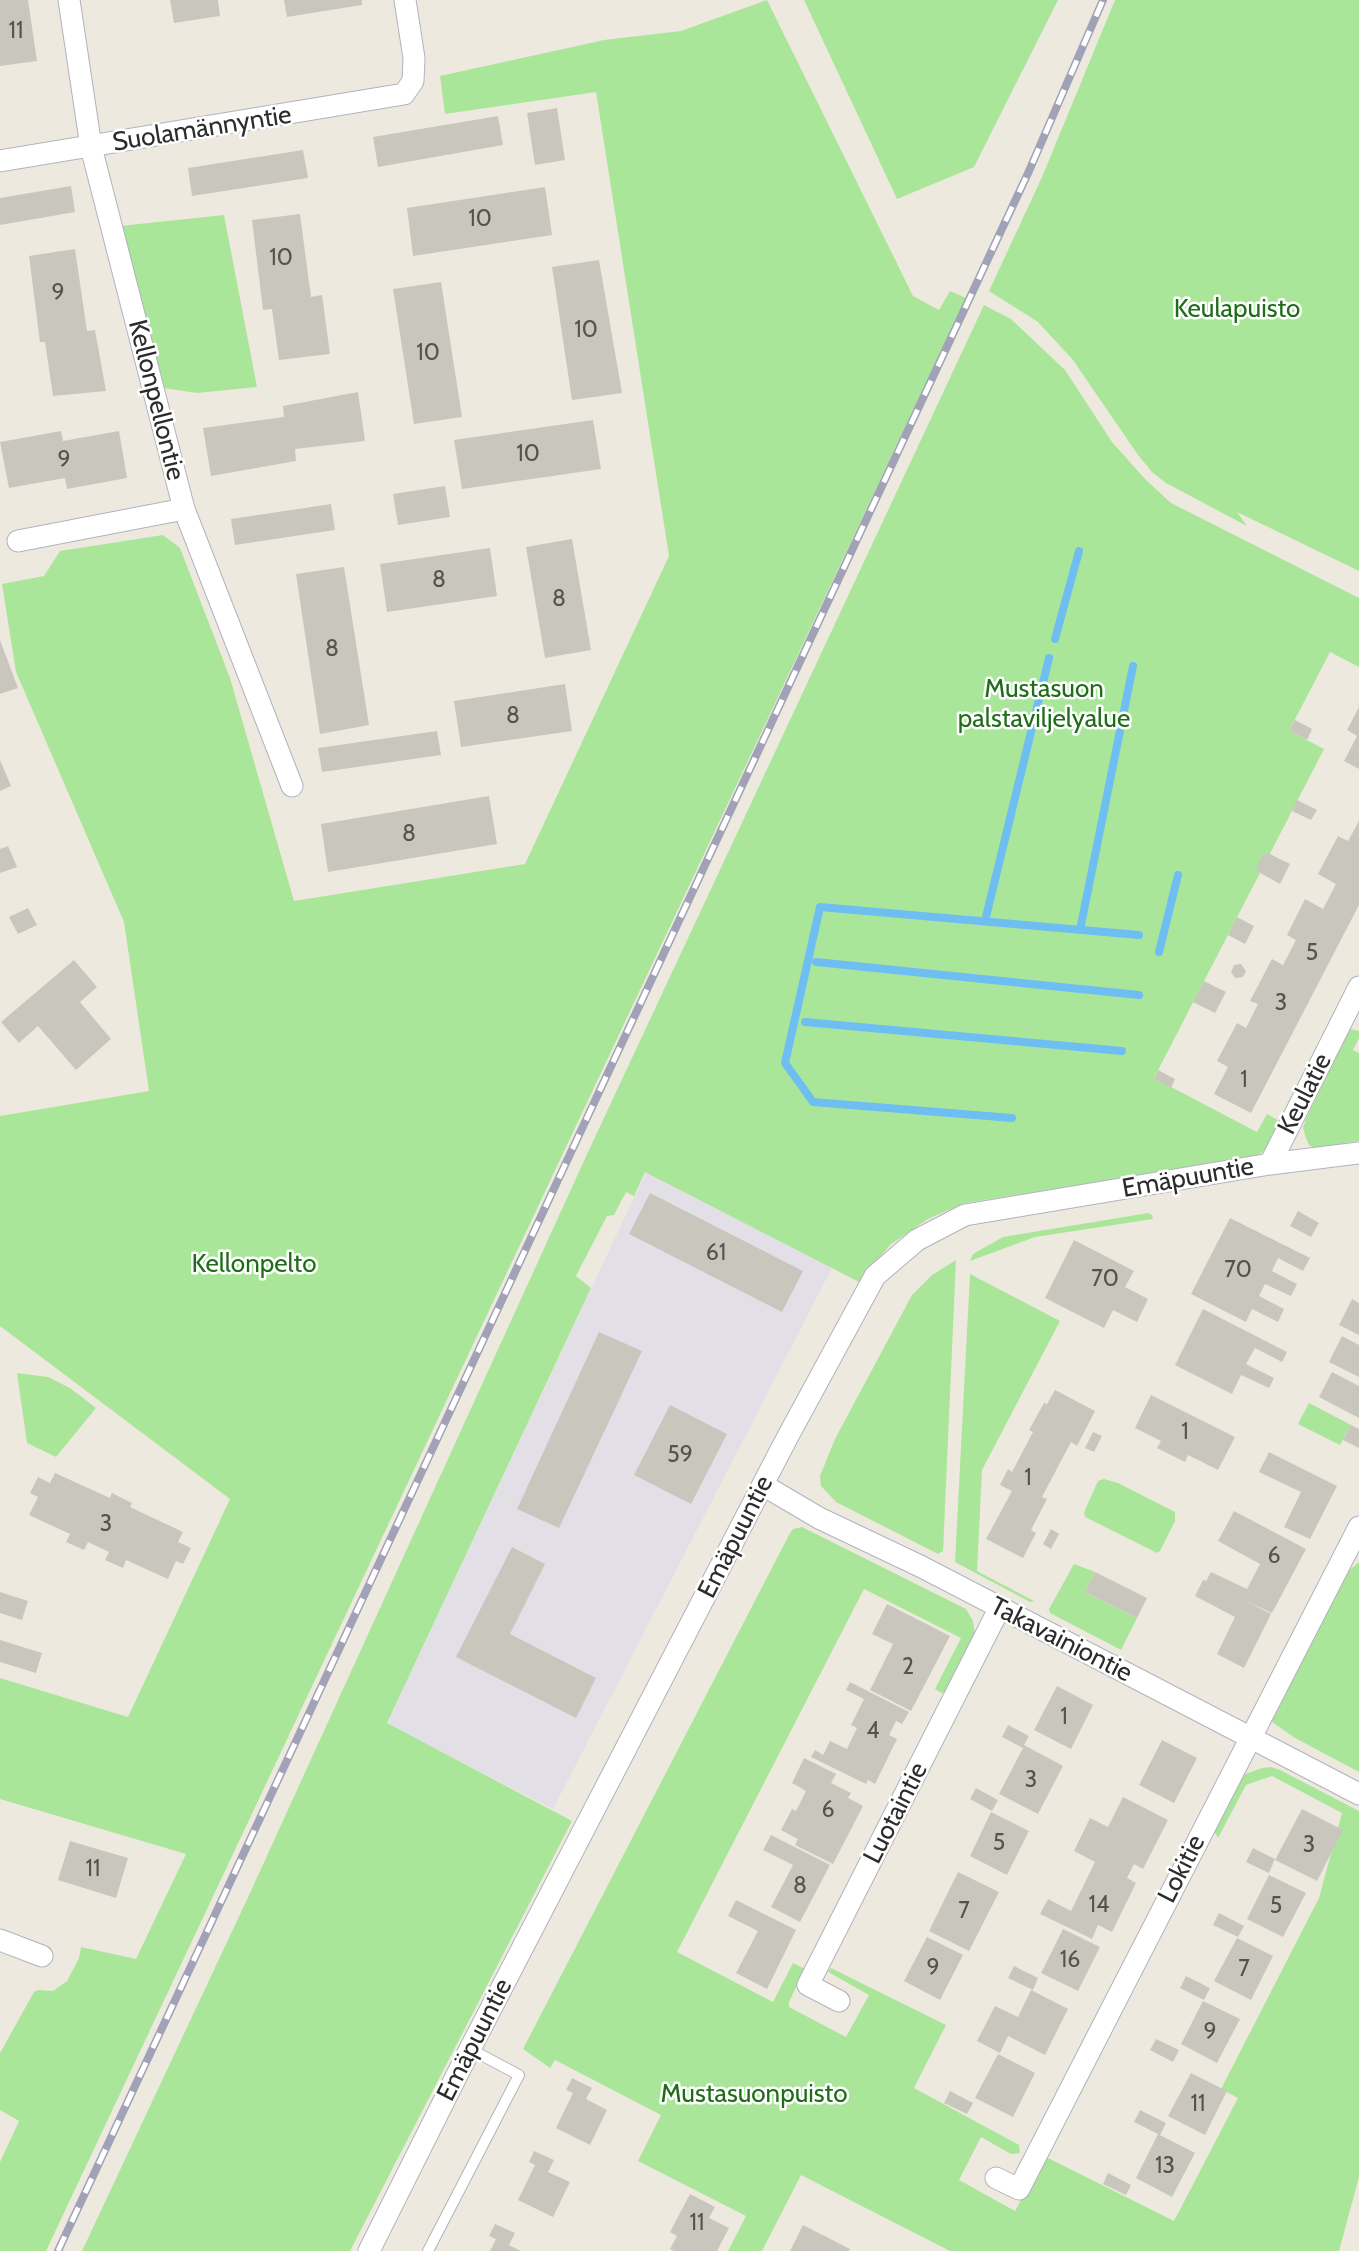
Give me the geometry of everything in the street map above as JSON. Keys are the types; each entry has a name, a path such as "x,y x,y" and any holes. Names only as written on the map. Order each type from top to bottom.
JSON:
{"street":[{"name":"Kellonpellontie","path":"69,0 92,147 184,509 292,786"},
{"name":"Suolamännyntie","path":"0,161 404,94 413,81 414,58 405,0"},
{"path":"18,541 184,509"},
{"name":"Keulatie","path":"1270,1164 1359,987"},
{"name":"Emäpuuntie","path":"369,2251 470,2049 763,1485 875,1276 917,1240 965,1216 1270,1164 1359,1153"},
{"name":"Takavainiontie","path":"763,1485 819,1518 922,1567 1359,1794"},
{"name":"Lokitie","path":"996,2178 1019,2189 1359,1527"},
{"name":"Luotaintie","path":"839,2001 808,1985 999,1609"},
{"path":"0,1940 42,1956"}],"lane":[{"path":"428,2251 519,2075 470,2049"}],"shaded area":[{"path":"646,1172 832,1268 553,1809 387,1724"}],"green space":[{"name":"Kellonpelto","path":"767,0 913,296 939,310 950,291 966,298 46,2251 0,2251 0,2162 19,2121 0,2110 0,2053 34,1992 53,1991 67,1981 79,1958 81,1947 136,1959 186,1854 0,1799 0,1678 128,1717 230,1499 0,1326 0,1116 149,1091 124,922 16,672 2,584 44,576 60,551 163,535 180,548 230,678 294,901 525,864 669,556 596,92 445,114 440,76 604,40 681,31"},
{"path":"804,0 1058,0 974,167 897,199"},
{"name":"Keulapuisto","path":"1115,0 1359,0 1359,571 1237,512 1247,526 1166,483 1152,472 1138,455 1073,360 1038,322 989,291 1042,177"},
{"path":"224,215 257,387 197,393 164,388 120,226"},
{"name":"Mustasuon palstaviljelyalue","path":"984,305 1011,319 1065,370 1112,442 1171,503 1359,598 1359,667 1330,652 1289,731 1324,749 1154,1078 1257,1132 1267,1114 1281,1122 1270,1146 1256,1157 965,1203 928,1219 890,1245 859,1282 645,1172 634,1196 626,1192 614,1215 607,1216 576,1276 591,1288 387,1723 572,1821 350,2251 82,2251 250,1893 588,1152"},
{"path":"1351,1029 1359,1031 1359,1038 1353,1050 1359,1053 1359,1141 1314,1148 1309,1145 1303,1128"},
{"path":"1148,1213 1153,1219 1035,1237 970,1261 973,1254 1003,1237"},
{"path":"956,1260 943,1551 938,1554 836,1502 821,1486 820,1476 835,1439 912,1295 932,1275"},
{"path":"970,1274 1060,1321 982,1470 977,1571 1034,1601 1030,1602 955,1562"},
{"path":"17,1373 48,1377 70,1388 96,1408 56,1457 27,1443"},
{"path":"1309,1403 1351,1425 1340,1445 1298,1424"},
{"path":"1104,1479 1118,1483 1175,1512 1175,1521 1160,1551 1157,1553 1085,1517 1084,1512 1098,1481"},
{"name":"Mustasuonpuisto","path":"802,1527 966,1609 973,1621 975,1634 949,1692 941,1693 935,1689 961,1638 864,1589 677,1952 773,2002 793,1963 805,1969 789,2007 846,2037 869,1995 830,1973 828,1971 831,1968 946,2025 914,2088 1019,2145 1020,2153 1011,2154 981,2137 959,2180 1015,2211 1043,2159 1048,2158 1174,2221 1238,2098 1221,2089 1319,1898 1342,1813 1272,1776 1246,1785 1218,1838 1213,1829 1243,1775 1262,1768 1280,1770 1359,1811 1359,2177 1339,2251 950,2251 801,2175 762,2251 728,2251 746,2216 638,2161 661,2115 555,2060 550,2068 523,2049 790,1533 793,1529"},
{"path":"1359,1562 1359,1772 1295,1738 1272,1722 1276,1708 1346,1573"},
{"path":"1074,1564 1095,1572 1085,1592 1137,1618 1121,1650 1050,1613 1049,1609"}],"building":[{"path":"0,0 28,0 37,61 0,66"},
{"path":"170,0 218,0 220,16 174,23"},
{"path":"284,0 362,0 362,5 287,17"},
{"path":"557,108 565,160 535,165 527,113"},
{"path":"498,116 503,145 378,167 373,137"},
{"path":"303,150 308,178 192,196 188,168"},
{"path":"71,186 75,212 0,225 0,198"},
{"path":"545,187 552,235 413,256 407,208"},
{"path":"300,214 311,297 322,295 330,354 279,360 272,309 263,310 252,220"},
{"path":"75,249 87,331 95,330 106,391 53,396 45,342 40,342 29,256"},
{"path":"599,260 622,393 572,400 552,267"},
{"path":"441,282 462,417 414,424 393,289"},
{"path":"358,392 365,441 295,449 296,461 211,476 203,428 284,417 283,406"},
{"path":"593,420 601,469 462,489 454,440"},
{"path":"61,431 63,441 119,431 127,478 67,489 65,478 9,488 0,442"},
{"path":"445,486 450,517 398,525 393,494"},
{"path":"331,504 335,530 235,545 231,519"},
{"path":"572,539 591,650 545,658 526,547"},
{"path":"490,548 497,596 387,612 380,564"},
{"path":"344,567 369,725 320,734 296,574"},
{"path":"0,640 18,688 0,694"},
{"path":"565,684 572,731 461,747 454,701"},
{"path":"1359,707 1359,769 1344,761 1357,736 1347,730"},
{"path":"1295,720 1312,729 1307,740 1289,731"},
{"path":"437,731 441,755 322,772 318,748"},
{"path":"0,760 11,786 0,791"},
{"path":"489,796 497,844 328,872 321,824"},
{"path":"1297,800 1317,810 1311,820 1292,811"},
{"path":"1359,821 1359,905 1251,1113 1214,1094 1228,1067 1217,1061 1237,1023 1246,1028 1258,1004 1250,1001 1272,959 1283,965 1296,940 1287,935 1305,899 1323,909 1336,884 1318,874 1338,836 1348,841"},
{"path":"8,846 17,867 0,873 0,849"},
{"path":"1264,853 1290,864 1280,884 1255,870"},
{"path":"28,908 37,925 18,934 9,917"},
{"path":"1237,917 1254,926 1245,944 1228,935"},
{"path":"74,960 97,987 80,1002 111,1039 76,1070 38,1026 19,1043 1,1022"},
{"path":"1241,964 1246,971 1243,977 1235,978 1231,972 1234,965"},
{"path":"1204,981 1226,992 1215,1013 1193,1002"},
{"path":"1158,1070 1175,1079 1171,1088 1154,1079"},
{"path":"650,1193 803,1271 782,1312 629,1234"},
{"path":"1298,1211 1319,1223 1311,1237 1290,1226"},
{"path":"1230,1218 1310,1258 1303,1271 1278,1258 1272,1271 1297,1284 1291,1296 1265,1284 1259,1296 1284,1309 1278,1322 1252,1309 1246,1322 1191,1294"},
{"path":"1074,1240 1134,1271 1125,1287 1148,1299 1137,1322 1113,1310 1104,1328 1045,1298"},
{"path":"1352,1299 1359,1303 1359,1335 1339,1325"},
{"path":"1203,1309 1287,1352 1282,1362 1255,1348 1246,1364 1274,1378 1269,1388 1241,1375 1232,1394 1175,1365"},
{"path":"599,1332 642,1351 559,1528 517,1509"},
{"path":"1342,1336 1359,1345 1359,1377 1329,1362"},
{"path":"1332,1372 1359,1386 1359,1418 1319,1397"},
{"path":"1055,1390 1095,1411 1077,1446 1071,1442 1042,1497 1047,1499 1031,1530 1036,1533 1023,1558 986,1539 1012,1491 1000,1485 1008,1469 1012,1472 1033,1432 1029,1430 1044,1403 1047,1404"},
{"path":"1151,1395 1235,1437 1218,1470 1188,1455 1185,1462 1157,1448 1161,1441 1135,1428"},
{"path":"670,1405 727,1434 691,1504 634,1475"},
{"path":"1351,1425 1359,1429 1359,1448 1343,1440"},
{"path":"1093,1432 1102,1436 1094,1452 1085,1448"},
{"path":"1269,1452 1337,1486 1310,1539 1284,1527 1301,1492 1259,1472"},
{"path":"55,1473 110,1498 112,1493 132,1503 130,1507 183,1532 178,1542 191,1548 183,1564 176,1561 168,1579 126,1560 123,1568 105,1560 109,1552 88,1542 84,1550 66,1542 70,1534 29,1515 38,1497 30,1493 38,1477 50,1483"},
{"path":"1234,1511 1306,1549 1272,1613 1244,1600 1271,1614 1244,1668 1217,1654 1235,1617 1195,1596 1203,1580 1206,1581 1211,1572 1247,1589 1260,1564 1218,1541"},
{"path":"1051,1529 1059,1534 1051,1549 1043,1544"},
{"path":"512,1547 545,1564 510,1634 596,1678 576,1718 456,1657"},
{"path":"1095,1572 1147,1598 1137,1618 1085,1592"},
{"path":"0,1592 28,1601 22,1620 0,1613"},
{"path":"887,1604 950,1636 911,1711 870,1690 893,1644 872,1634"},
{"path":"0,1640 42,1653 36,1673 0,1662"},
{"path":"850,1682 909,1712 902,1724 896,1721 889,1735 897,1739 875,1784 868,1780 866,1784 811,1757 815,1750 823,1755 830,1741 847,1749 857,1728 851,1725 864,1699 846,1690"},
{"path":"1057,1686 1093,1705 1071,1749 1034,1730"},
{"path":"1008,1725 1029,1736 1024,1745 1063,1766 1038,1814 999,1794 1023,1748 1002,1737"},
{"path":"1162,1740 1197,1758 1174,1803 1139,1785"},
{"path":"804,1758 836,1774 831,1783 851,1793 848,1798 863,1806 833,1864 795,1845 798,1839 781,1830 792,1809 796,1811 806,1791 792,1783"},
{"path":"976,1788 998,1800 992,1811 970,1799"},
{"path":"1123,1797 1168,1820 1143,1869 1134,1864 1127,1878 1136,1883 1112,1932 1098,1925 1092,1939 1040,1914 1048,1899 1071,1911 1095,1862 1074,1851 1090,1818 1108,1827"},
{"path":"1302,1809 1343,1830 1317,1881 1275,1860"},
{"path":"991,1812 1029,1831 1007,1875 970,1856"},
{"path":"771,1835 830,1865 800,1922 771,1907 793,1865 763,1850"},
{"path":"70,1841 128,1858 116,1898 58,1880"},
{"path":"1253,1848 1275,1859 1269,1873 1246,1862"},
{"path":"958,1872 999,1892 969,1951 929,1931"},
{"path":"1269,1875 1306,1893 1283,1937 1247,1919"},
{"path":"736,1900 796,1930 767,1989 736,1973 758,1931 728,1916"},
{"path":"1219,1913 1244,1926 1238,1937 1213,1925"},
{"path":"1063,1929 1100,1947 1078,1991 1041,1973"},
{"path":"927,1937 963,1955 940,2000 904,1981"},
{"path":"1237,1938 1273,1956 1251,2000 1214,1981"},
{"path":"1014,1966 1038,1978 1033,1990 1008,1978"},
{"path":"1186,1976 1210,1988 1204,2000 1180,1988"},
{"path":"1031,1990 1068,2009 1045,2055 1008,2036 1000,2053 977,2041 995,2006 1018,2017"},
{"path":"1203,2001 1240,2019 1217,2063 1181,2044"},
{"path":"1156,2039 1179,2050 1173,2062 1150,2050"},
{"path":"998,2054 1035,2073 1013,2117 975,2098"},
{"path":"1191,2073 1227,2091 1205,2135 1168,2116"},
{"path":"572,2078 592,2088 586,2099 607,2110 590,2145 556,2128 573,2093 566,2090"},
{"path":"950,2091 973,2103 967,2114 944,2103"},
{"path":"1140,2110 1166,2123 1160,2135 1134,2122"},
{"path":"1158,2134 1195,2153 1172,2197 1136,2178"},
{"path":"534,2151 554,2160 548,2172 570,2182 553,2217 518,2200 535,2165 529,2162"},
{"path":"1108,2173 1131,2185 1126,2195 1103,2184"},
{"path":"690,2194 715,2207 709,2218 729,2228 717,2251 670,2249 677,2236 670,2232"},
{"path":"495,2224 515,2233 509,2245 521,2251 490,2251 496,2239 489,2236"},
{"path":"803,2225 850,2249 849,2251 790,2251"}],"waterway":[{"path":"1055,639 1079,551"},
{"path":"985,921 1049,658"},
{"path":"1080,930 1133,666"},
{"path":"1159,952 1178,875"},
{"path":"1012,1118 813,1102 785,1063 820,907 1139,935"},
{"path":"816,962 1139,995"},
{"path":"805,1022 1122,1051"}],"railway":[{"path":"58,2251 1029,171 1103,0"}]}
